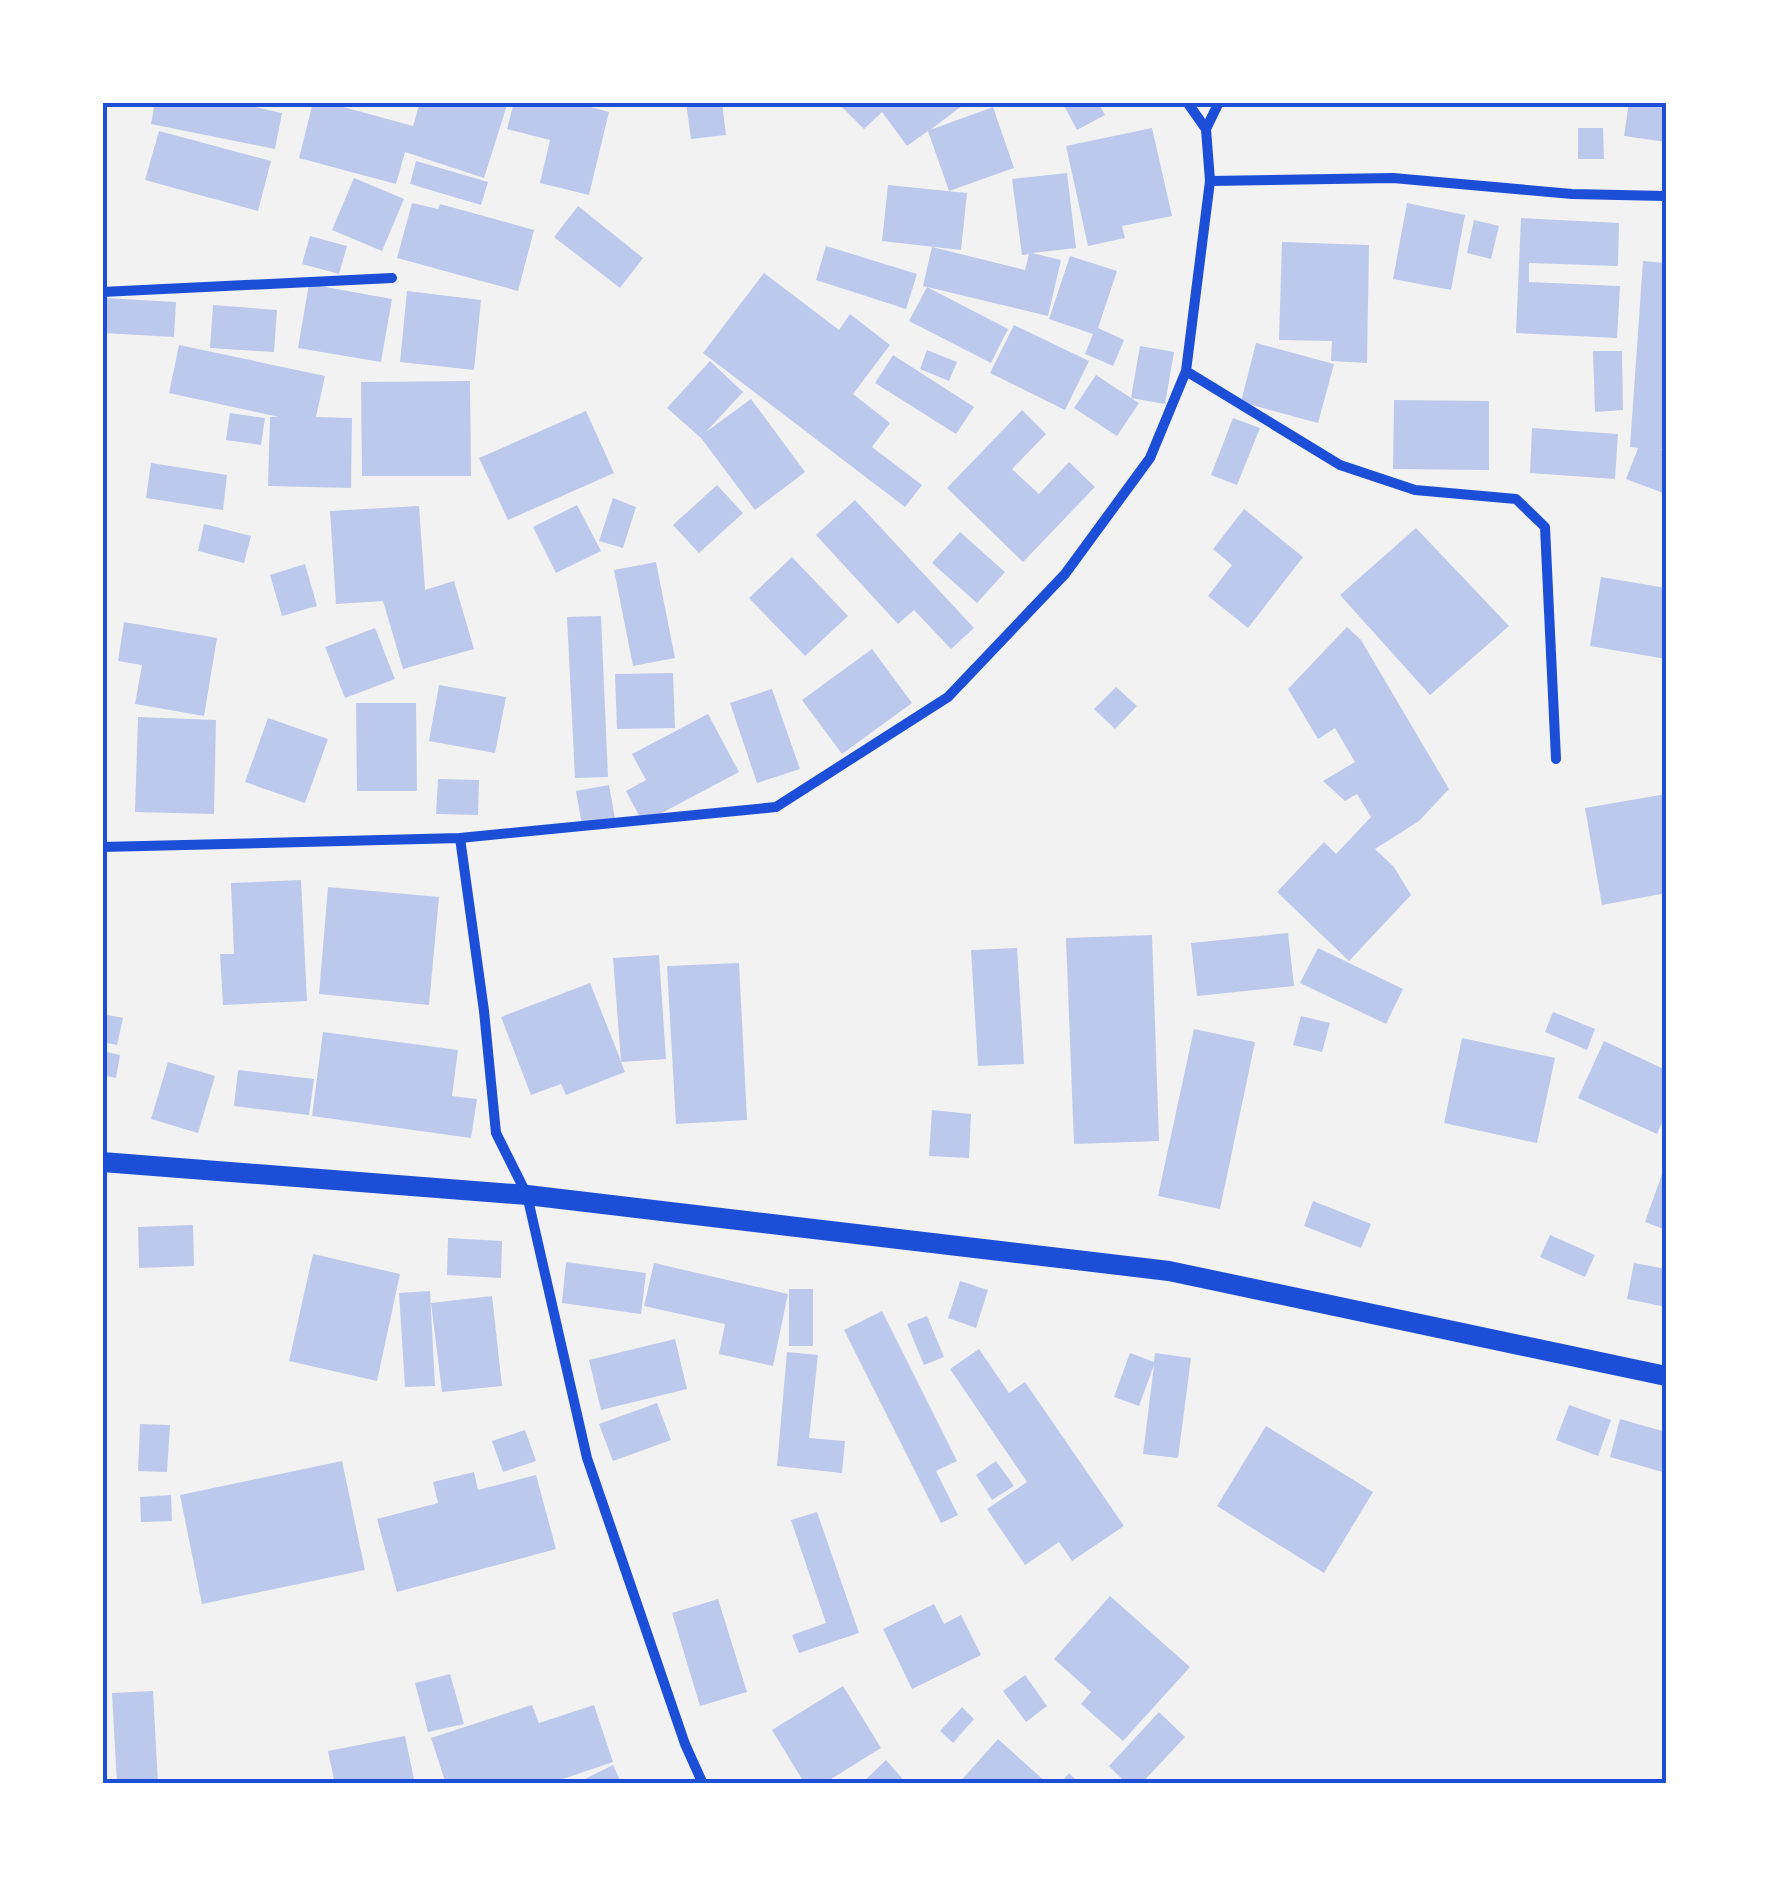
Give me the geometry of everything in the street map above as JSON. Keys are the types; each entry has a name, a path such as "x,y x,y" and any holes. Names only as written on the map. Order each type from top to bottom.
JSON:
{"main road":[{"path":"102,1162 527,1195 1168,1271 1666,1376"}],"street":[{"path":"1187,102 1206,129"},
{"path":"102,848 460,838 776,807 948,697 1065,574 1150,458 1186,372 1210,181 1206,129 1219,102"},
{"path":"1210,181 1393,178 1572,194 1666,196"},
{"path":"102,292 392,278"},
{"path":"1186,372 1340,465 1415,490 1516,499 1545,527 1556,759"},
{"path":"460,838 496,1133 527,1195 587,1458 685,1744 703,1784"}],"building":[{"path":"155,102 233,102 282,113 275,149 151,124"},
{"path":"313,102 413,126 420,102 508,102 484,178 405,152 396,184 299,158"},
{"path":"514,102 573,102 609,112 589,195 540,183 550,140 507,129"},
{"path":"686,102 722,102 726,135 691,139"},
{"path":"837,102 967,102 930,130 993,107 1014,168 949,191 928,131 907,146 882,112 864,129"},
{"path":"1062,102 1098,102 1105,115 1077,130"},
{"path":"1629,102 1666,102 1666,142 1624,136"},
{"path":"1152,128 1172,216 1122,226 1125,238 1088,246 1066,146"},
{"path":"1578,128 1603,128 1604,159 1578,159"},
{"path":"159,131 271,161 258,211 145,180"},
{"path":"416,161 488,182 481,205 410,184"},
{"path":"1067,173 1076,248 1032,253 1061,260 1048,316 923,286 932,247 1025,270 1029,254 1022,255 1012,179"},
{"path":"354,178 404,199 382,251 332,230"},
{"path":"888,185 967,193 961,250 882,241"},
{"path":"412,203 438,209 440,204 534,230 518,291 397,258"},
{"path":"1407,203 1465,215 1451,290 1393,279"},
{"path":"578,206 643,258 620,288 554,237"},
{"path":"1521,218 1619,223 1618,266 1529,263 1529,282 1620,286 1617,338 1516,333"},
{"path":"1474,220 1499,226 1491,259 1467,253"},
{"path":"310,236 347,246 339,274 302,264"},
{"path":"1282,242 1369,245 1367,363 1331,361 1332,341 1279,340"},
{"path":"826,246 917,274 906,309 816,280"},
{"path":"1070,256 1117,271 1098,328 1124,340 1113,366 1085,354 1093,334 1049,319"},
{"path":"1643,261 1666,263 1666,450 1660,449 1666,452 1666,494 1626,479 1638,448 1630,447"},
{"path":"764,273 839,330 850,314 890,345 853,394 890,423 872,447 922,485 905,507 703,353"},
{"path":"309,284 392,299 381,362 298,348"},
{"path":"927,287 1008,329 991,363 909,321"},
{"path":"407,291 481,300 474,370 400,362"},
{"path":"105,298 176,302 174,337 103,333"},
{"path":"213,305 277,310 274,352 210,348"},
{"path":"1014,325 1089,361 1065,410 990,373"},
{"path":"1256,343 1334,364 1318,423 1241,402"},
{"path":"179,345 325,376 316,417 352,418 351,488 268,486 270,417 279,417 169,393"},
{"path":"1140,346 1174,352 1165,404 1131,398"},
{"path":"927,350 957,362 949,381 920,369"},
{"path":"1593,351 1622,351 1623,410 1595,412"},
{"path":"893,355 974,407 956,434 875,383"},
{"path":"710,361 743,392 706,432 751,399 805,472 755,510 701,438 667,408"},
{"path":"1096,375 1139,403 1117,436 1074,408"},
{"path":"470,381 471,476 362,476 361,382"},
{"path":"1394,400 1489,401 1489,470 1393,469"},
{"path":"1022,410 1046,434 1012,469 1039,494 1069,462 1095,487 1023,562 947,488"},
{"path":"586,411 614,473 508,520 479,458"},
{"path":"230,413 265,418 261,445 226,440"},
{"path":"1233,418 1260,428 1237,485 1211,475"},
{"path":"1532,428 1618,434 1615,479 1530,473"},
{"path":"151,463 227,475 223,510 146,498"},
{"path":"717,485 743,513 699,553 673,525"},
{"path":"613,498 636,507 623,548 599,541"},
{"path":"855,500 974,628 951,649 914,610 898,624 816,535"},
{"path":"577,505 601,551 556,573 533,527"},
{"path":"419,506 425,590 454,581 474,649 403,669 383,601 336,604 330,511"},
{"path":"1244,509 1303,557 1248,628 1208,596 1232,565 1213,549"},
{"path":"204,524 251,536 244,563 198,551"},
{"path":"1416,528 1509,626 1430,695 1340,595"},
{"path":"960,532 1005,572 977,603 932,563"},
{"path":"792,557 848,616 805,656 749,598"},
{"path":"656,562 675,658 633,666 614,570"},
{"path":"305,564 317,606 282,616 270,575"},
{"path":"1601,577 1666,588 1666,659 1590,646"},
{"path":"601,616 608,777 575,778 567,617"},
{"path":"124,622 217,638 204,716 135,704 142,665 118,661"},
{"path":"1347,627 1361,640 1449,789 1419,821 1375,849 1394,867 1411,895 1349,961 1277,892 1324,842 1336,854 1371,817 1357,794 1345,801 1323,781 1355,762 1335,728 1318,739 1288,689"},
{"path":"375,628 395,679 345,698 325,647"},
{"path":"872,649 912,703 842,754 802,700"},
{"path":"673,673 675,728 617,729 615,674"},
{"path":"439,685 506,697 495,753 429,741"},
{"path":"1116,687 1137,706 1115,729 1094,709"},
{"path":"772,689 800,769 757,783 730,703"},
{"path":"356,703 416,703 417,791 357,791"},
{"path":"708,714 739,772 643,823 626,791 646,780 632,754"},
{"path":"138,717 216,720 214,814 135,812"},
{"path":"268,718 328,739 305,803 245,782"},
{"path":"438,779 479,780 478,815 436,814"},
{"path":"609,785 615,819 582,825 576,791"},
{"path":"1666,794 1666,893 1602,905 1585,808"},
{"path":"301,880 307,1001 223,1005 220,954 234,954 231,883"},
{"path":"328,887 439,897 429,1005 319,994"},
{"path":"1288,933 1294,986 1197,996 1191,943"},
{"path":"1152,935 1159,1141 1074,1144 1066,938"},
{"path":"1017,948 1024,1064 978,1066 971,950"},
{"path":"1318,948 1403,989 1386,1024 1300,983"},
{"path":"659,955 666,1059 621,1062 625,1072 566,1095 561,1084 531,1095 501,1017 590,983 621,1061 613,958"},
{"path":"739,963 747,1120 676,1124 667,966"},
{"path":"1553,1012 1595,1029 1587,1050 1545,1032"},
{"path":"102,1014 123,1018 117,1045 102,1042"},
{"path":"1301,1016 1330,1023 1322,1052 1293,1045"},
{"path":"1194,1029 1255,1042 1220,1209 1158,1196"},
{"path":"323,1032 458,1050 452,1096 477,1099 471,1138 312,1116"},
{"path":"1462,1038 1555,1058 1537,1143 1444,1123"},
{"path":"1604,1041 1666,1070 1666,1114 1657,1134 1578,1098"},
{"path":"102,1051 120,1055 116,1078 102,1075"},
{"path":"168,1062 215,1076 198,1133 151,1119"},
{"path":"238,1070 314,1079 309,1115 234,1106"},
{"path":"932,1110 971,1114 969,1158 929,1156"},
{"path":"1666,1163 1666,1230 1645,1222"},
{"path":"1313,1201 1371,1224 1361,1248 1304,1226"},
{"path":"193,1225 194,1266 139,1268 138,1227"},
{"path":"1550,1235 1595,1255 1585,1277 1540,1257"},
{"path":"448,1238 502,1241 501,1278 447,1275"},
{"path":"313,1254 400,1274 377,1381 289,1361"},
{"path":"566,1262 646,1273 641,1314 562,1303"},
{"path":"654,1263 788,1294 773,1366 719,1354 725,1324 644,1306"},
{"path":"1634,1263 1666,1269 1666,1307 1627,1299"},
{"path":"960,1281 988,1290 976,1328 948,1318"},
{"path":"789,1289 813,1289 813,1346 789,1346"},
{"path":"430,1291 435,1386 405,1387 399,1293"},
{"path":"492,1296 502,1386 442,1392 431,1303"},
{"path":"882,1311 957,1461 936,1471 958,1515 941,1523 844,1330"},
{"path":"927,1316 944,1357 924,1365 907,1324"},
{"path":"675,1339 687,1389 601,1410 589,1360"},
{"path":"979,1349 1009,1393 1025,1382 1124,1526 1072,1561 1059,1542 1025,1565 987,1509 1027,1482 950,1369"},
{"path":"787,1352 818,1355 809,1438 845,1441 842,1473 777,1466"},
{"path":"1130,1353 1154,1362 1155,1353 1191,1358 1178,1458 1143,1454 1154,1365 1139,1406 1114,1397"},
{"path":"657,1403 671,1440 613,1461 599,1424"},
{"path":"1569,1405 1611,1420 1598,1456 1556,1440"},
{"path":"1620,1419 1666,1432 1666,1473 1610,1457"},
{"path":"140,1424 170,1425 167,1472 138,1471"},
{"path":"1266,1426 1373,1492 1324,1573 1217,1506"},
{"path":"525,1430 536,1461 503,1472 492,1441"},
{"path":"342,1461 365,1570 202,1604 180,1495"},
{"path":"996,1461 1014,1486 992,1500 976,1475"},
{"path":"474,1472 478,1490 536,1475 556,1549 397,1592 377,1519 438,1503 433,1482"},
{"path":"171,1495 172,1521 141,1522 140,1497"},
{"path":"817,1512 859,1633 799,1653 792,1635 826,1623 791,1520"},
{"path":"1110,1596 1190,1667 1123,1741 1081,1704 1091,1692 1054,1659"},
{"path":"718,1599 747,1692 700,1706 672,1613"},
{"path":"934,1604 944,1624 961,1615 981,1655 912,1689 883,1629"},
{"path":"450,1674 464,1724 428,1732 415,1683"},
{"path":"1025,1675 1047,1706 1026,1722 1003,1691"},
{"path":"843,1686 881,1748 823,1784 805,1784 772,1730"},
{"path":"153,1691 158,1784 117,1784 112,1693"},
{"path":"532,1705 539,1723 594,1705 613,1762 548,1784 446,1784 431,1738"},
{"path":"962,1707 974,1719 953,1743 940,1731"},
{"path":"1159,1712 1185,1737 1141,1784 1127,1784 1109,1766"},
{"path":"405,1736 415,1784 335,1784 328,1751"},
{"path":"998,1739 1048,1784 958,1784"},
{"path":"886,1760 907,1784 861,1784"},
{"path":"613,1765 622,1784 575,1784"},
{"path":"1069,1773 1080,1784 1060,1784"}]}
